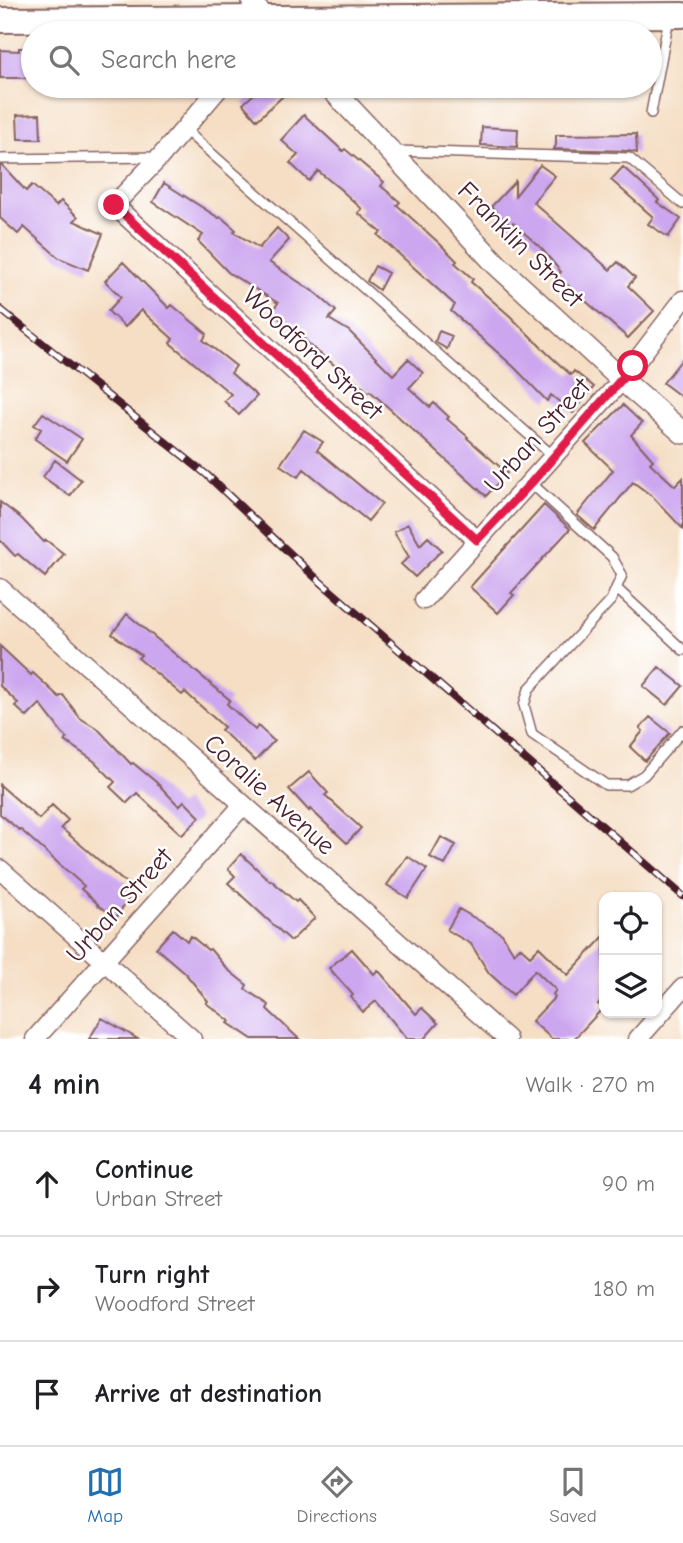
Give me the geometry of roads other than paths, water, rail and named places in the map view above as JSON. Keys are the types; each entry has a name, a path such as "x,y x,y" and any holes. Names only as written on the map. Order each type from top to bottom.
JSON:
{"main road":[{"path":"0,20 265,21 516,13 676,15"}],"street":[{"path":"160,157 211,98"},
{"name":"Franklin Street","path":"341,98 497,265 683,433"},
{"name":"Woodford Street","path":"160,157 114,205 477,540"},
{"name":"Urban Street","path":"424,600 622,380 683,300"},
{"name":"Coralie Avenue","path":"0,588 506,1039"},
{"name":"Urban Street","path":"35,1039 243,805"},
{"path":"0,869 192,1039"},
{"path":"638,1039 683,988"}],"lane":[{"path":"662,70 676,15"},
{"path":"651,113 655,98"},
{"path":"184,129 554,457"},
{"path":"390,151 629,158 683,204"},
{"path":"0,159 160,157"},
{"path":"531,483 612,557 622,575 611,600 529,689 524,705 532,734 606,785 627,785 644,775 683,730"},
{"path":"616,588 683,650"}],"railway":[{"path":"0,309 207,475 316,578 683,896"}]}
